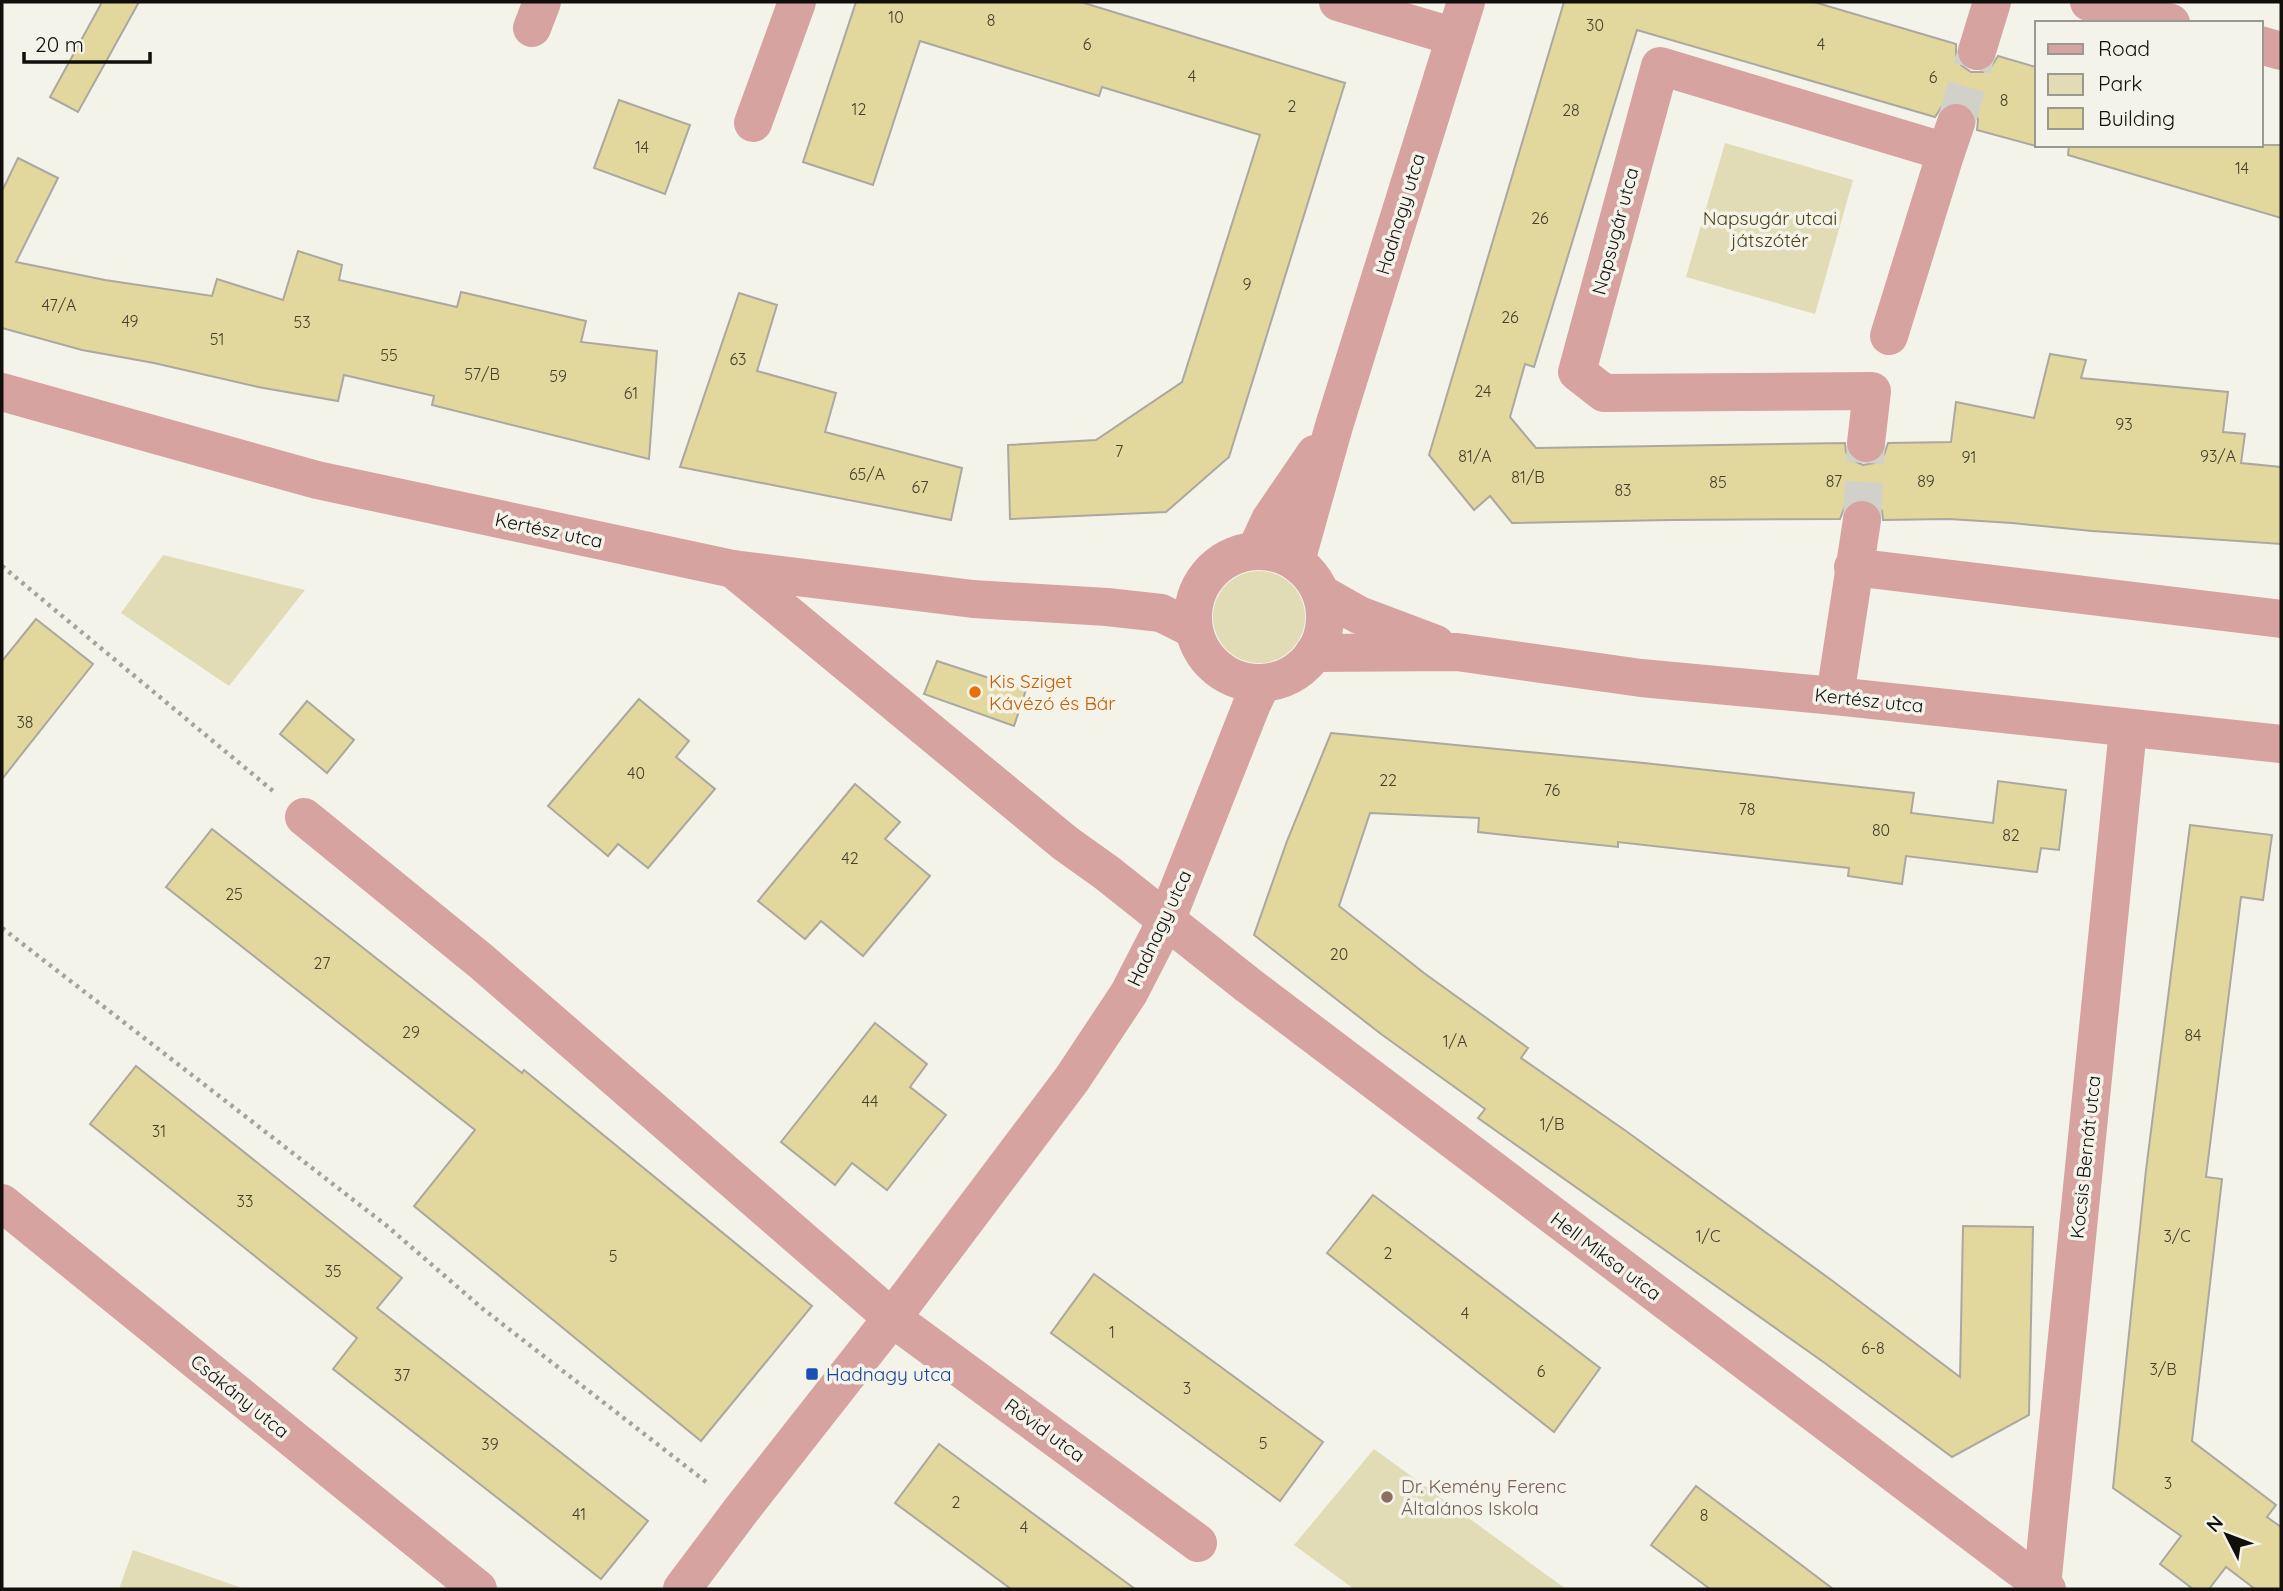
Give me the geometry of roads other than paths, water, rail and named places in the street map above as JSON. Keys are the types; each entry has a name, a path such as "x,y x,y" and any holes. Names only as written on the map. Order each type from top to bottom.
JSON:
{"street":[{"path":"753,123 797,2"},
{"path":"1338,2 1460,19"},
{"path":"1977,51 1992,2"},
{"path":"2089,2 2163,21"},
{"name":"Hadnagy utca","path":"1296,561 1334,426 1460,19"},
{"path":"2262,46 2281,51"},
{"name":"Napsugár utca","path":"1866,443 1872,391 1604,393 1577,372 1660,66 1951,138 1889,336"},
{"name":"Kertész utca","path":"2,392 317,480 733,569 974,599 1161,613 1193,629"},
{"name":"Hadnagy utca","path":"1255,550 1270,520 1334,426"},
{"path":"1835,696 1862,520"},
{"path":"1255,550 1276,552 1296,561 1311,576 1322,594 1326,625 1314,653 1300,669 1283,679 1262,683 1242,682 1223,674 1208,660 1197,643 1193,629 1194,601 1202,581 1216,565 1234,554 1255,550"},
{"path":"1853,567 2281,620"},
{"name":"Hell Miksa utca","path":"733,569 1065,844 1107,873 1270,1002 2045,1587"},
{"name":"Kertész utca","path":"1107,607 1202,581"},
{"name":"Kertész utca","path":"1322,594 1359,615 1457,652"},
{"name":"Kertész utca","path":"1314,653 1457,652 1641,678 2281,744"},
{"name":"Hadnagy utca","path":"1216,794 1223,674"},
{"name":"Hadnagy utca","path":"682,1589 892,1318 1072,1079 1129,993 1166,920 1262,683"},
{"name":"Kocsis Bernát utca","path":"2045,1587 2128,729"},
{"name":"Rövid utca","path":"304,817 482,962 892,1318 1198,1543"},
{"name":"Csákány utca","path":"2,1203 478,1589"}],"tunnel":[{"path":"1956,123 1977,51"},
{"path":"1862,520 1866,443"}],"place":[{"name":"Kis Sziget Kávézó és Bár","path":"975,692"},
{"name":"Hadnagy utca","path":"812,1374"},
{"name":"Dr. Kemény Ferenc Általános Iskola","path":"1387,1497"}],"park label":[{"name":"Napsugár utcai játszótér","path":"1770,229"}]}
